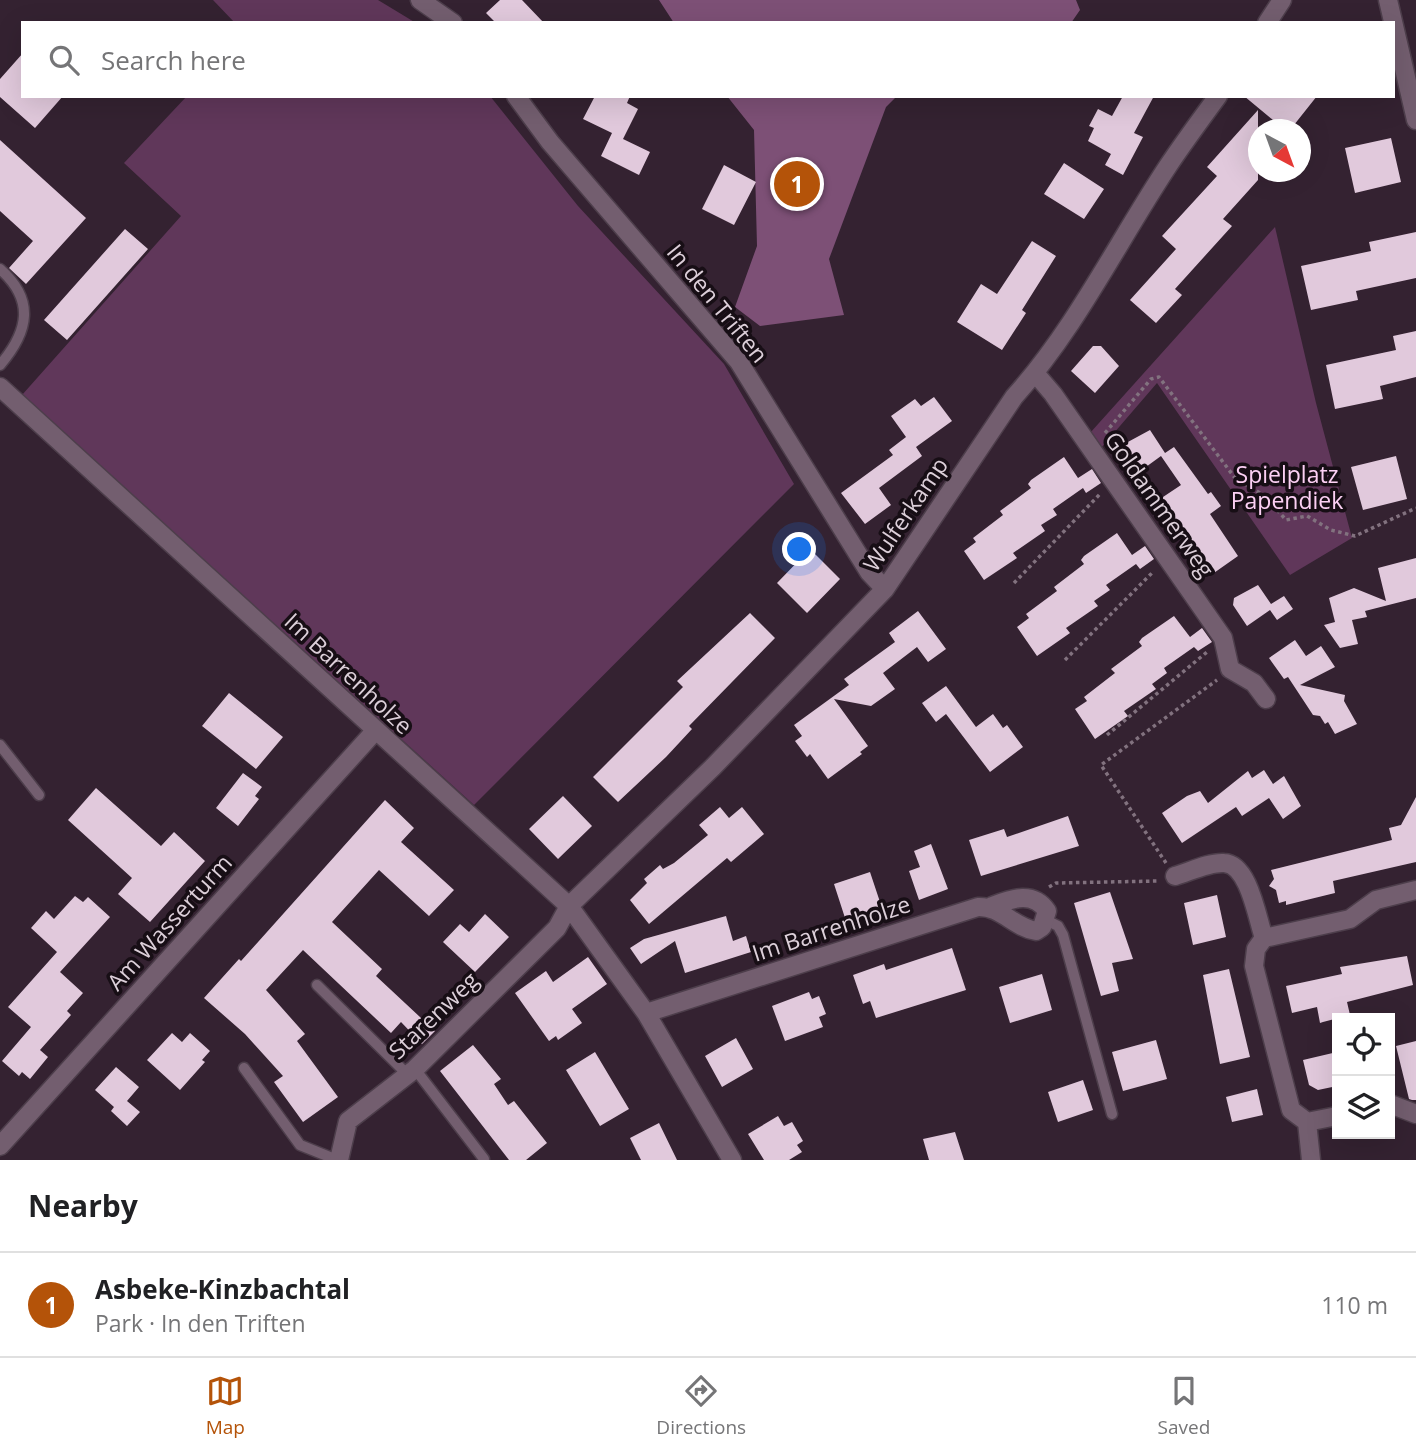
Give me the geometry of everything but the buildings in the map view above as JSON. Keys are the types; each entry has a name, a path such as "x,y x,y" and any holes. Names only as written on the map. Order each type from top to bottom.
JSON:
{"street":[{"path":"420,0 450,21"},
{"path":"1268,21 1282,0"},
{"path":"1388,0 1393,21"},
{"path":"1395,30 1416,120"},
{"name":"In den Triften","path":"517,98 550,142 739,362 869,572 886,589"},
{"name":"Wulferkamp","path":"569,906 713,767 886,589 1014,397 1035,373 1094,287 1168,167 1217,98"},
{"name":"Goldammerweg","path":"1035,373 1054,394 1223,638 1230,669"},
{"name":"Im Barrenholze","path":"0,387 569,906 646,1013 732,1160"},
{"path":"1230,669 1254,682 1266,699"},
{"name":"Am Wasserturm","path":"0,1146 375,731"},
{"path":"1175,876 1222,862 1233,865 1243,874 1264,938"},
{"path":"1311,1160 1307,1122 1292,1110 1254,966 1256,948 1264,938 1350,919 1376,900 1416,890"},
{"name":"Im Barrenholze","path":"646,1013 978,907 992,906 1017,897 1034,900"},
{"path":"992,906 1022,928 1036,931 1046,920 1047,912 1034,900"},
{"name":"Starenweg","path":"338,1160 348,1121 411,1072 557,928 569,906"},
{"path":"1395,1106 1416,1114"},
{"path":"1307,1122 1332,1117"}],"lane":[{"path":"0,269 20,292 25,311 20,335 0,365"},
{"path":"0,745 39,795"},
{"path":"1046,920 1058,926 1063,935 1112,1114"},
{"path":"317,985 411,1072 484,1159"},
{"path":"244,1068 300,1145 338,1160"}],"path":[{"path":"1092,449 1151,379 1159,377 1235,478 1265,496 1286,520 1307,516 1331,530 1355,536 1416,509"},
{"path":"1014,583 1113,480"},
{"path":"1065,660 1167,558"},
{"path":"1107,736 1223,638"},
{"path":"1034,900 1038,892 1056,883 1154,883 1175,876 1101,765 1230,669"}],"green space":[{"path":"213,0 378,0 413,21 233,21"},
{"path":"185,98 492,98 578,206 724,364 794,484 474,805 22,395 181,216 124,163"},
{"name":"Spielplatz Papendiek","path":"1275,227 1316,403 1352,538 1290,575 1157,383 1101,448 1090,433"}],"shaded area":[{"path":"659,0 1076,0 1080,10 1072,21 673,21"},
{"path":"729,98 895,98 886,107 829,259 844,315 760,326 735,307 757,246 754,130"}],"place":[{"name":"Asbeke-Kinzbachtal","path":"797,184"}]}
